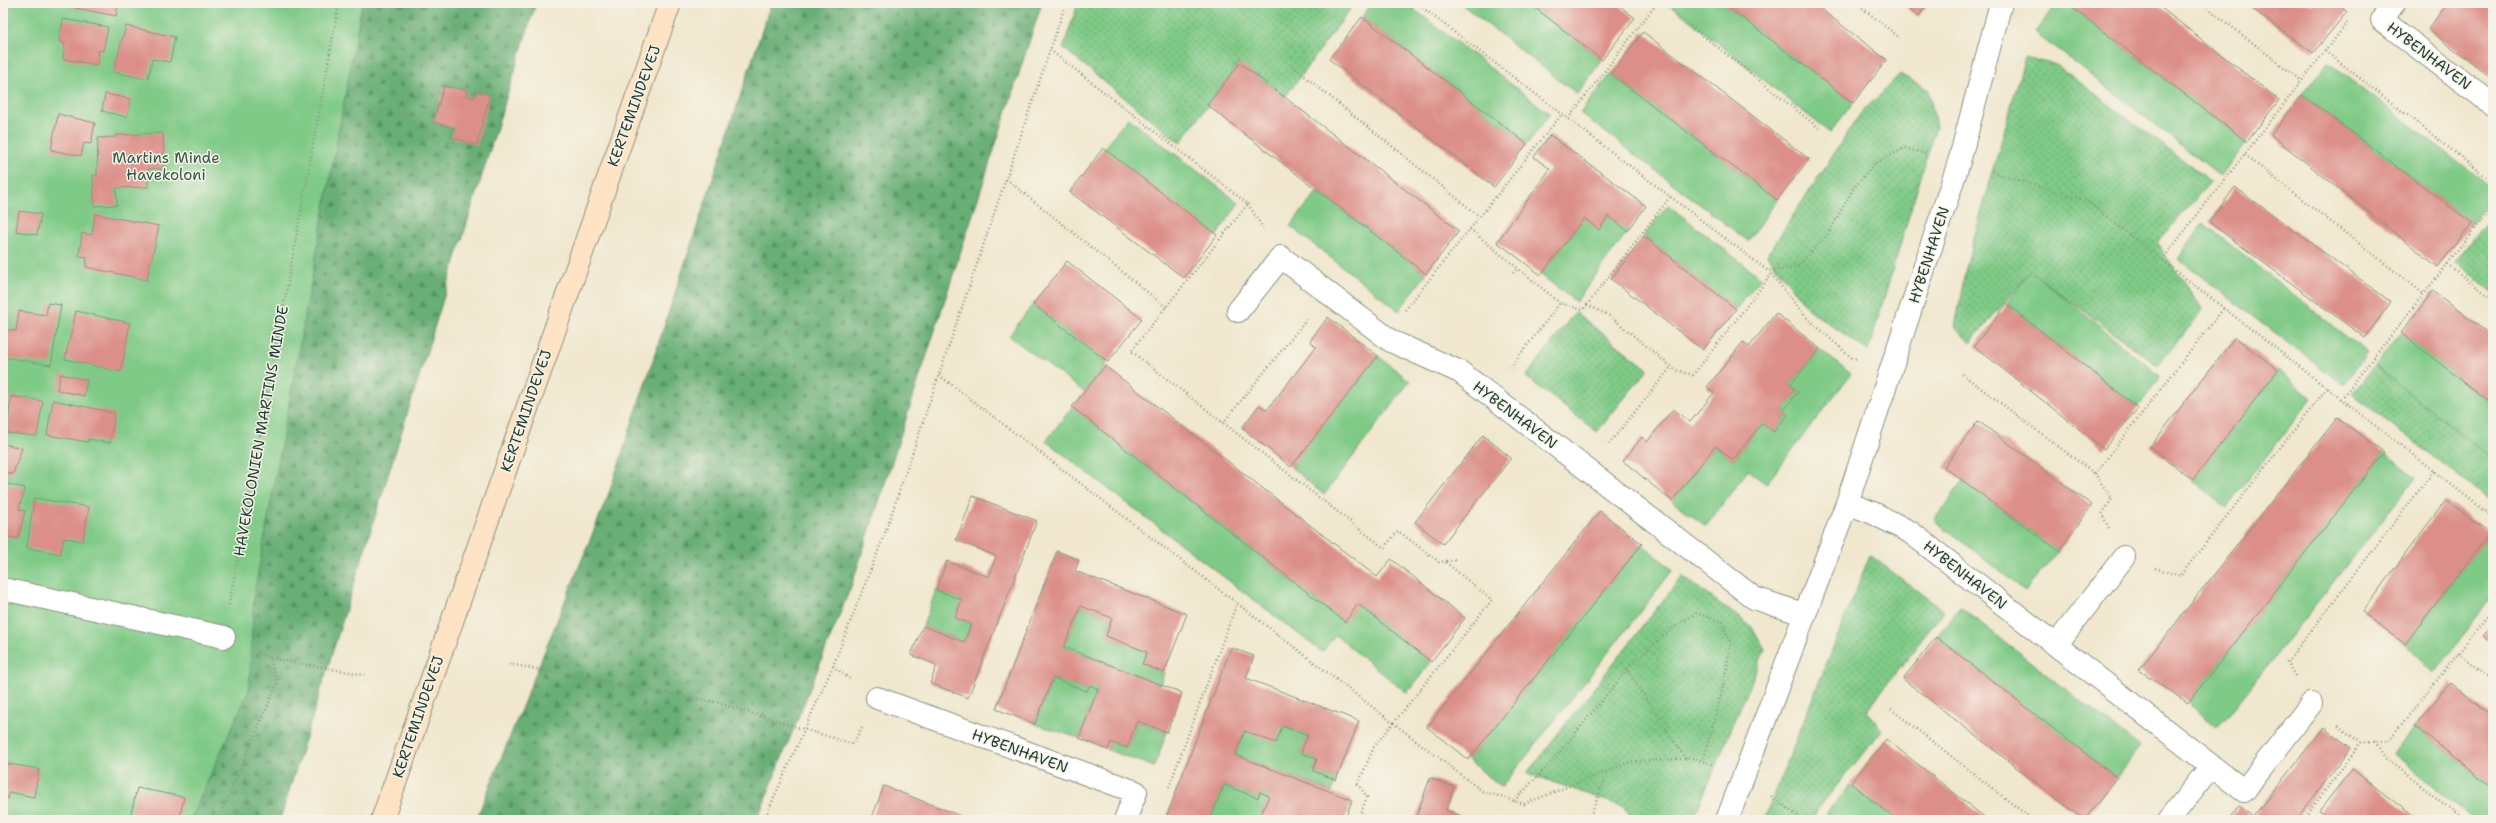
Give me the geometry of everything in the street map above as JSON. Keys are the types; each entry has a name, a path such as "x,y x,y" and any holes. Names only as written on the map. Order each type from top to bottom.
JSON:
{"main road":[{"name":"KERTEMINDEVEJ","path":"382,820 670,3"}],"street":[{"name":"HYBENHAVEN","path":"1727,820 1847,503 1959,162 2001,3"},
{"name":"HYBENHAVEN","path":"2394,3 2382,20 2493,105"},
{"name":"HYBENHAVEN","path":"1238,311 1281,257 1391,341 1460,372 1754,598 1804,614"},
{"name":"HYBENHAVEN","path":"1847,503 1873,513 1910,532 2244,791 2311,704"},
{"path":"2056,645 2124,557"},
{"path":"3,589 224,637"},
{"name":"HYBENHAVEN","path":"877,698 1136,792"},
{"path":"2169,820 2211,766"},
{"path":"1125,820 1136,792"}],"path":[{"name":"HAVEKOLONIEN MARTINS MINDE","path":"224,637 339,3"},
{"path":"764,820 833,666 885,533 1066,3"},
{"path":"1416,3 1768,271 1806,317 1852,358 1891,369"},
{"path":"1568,119 1657,3"},
{"path":"1662,3 1819,128"},
{"path":"1856,3 1900,38"},
{"path":"2201,3 2302,81"},
{"path":"2162,260 2349,21"},
{"path":"2325,51 2493,182"},
{"path":"1292,66 1480,216"},
{"path":"1384,336 1562,114"},
{"path":"1768,271 1797,268 1828,234 1853,189 1875,163 1905,148 1959,162 2086,201 2493,517"},
{"path":"2244,155 2424,294"},
{"path":"1006,179 1166,307"},
{"path":"1470,229 1560,304 1583,310 1670,197"},
{"path":"2341,399 2493,206"},
{"path":"2447,264 2493,299"},
{"path":"1513,273 1518,269"},
{"path":"1587,305 1610,316 1672,367 1693,375 1771,275"},
{"path":"1223,423 1328,293"},
{"path":"1489,395 1560,304"},
{"path":"2096,474 2224,308"},
{"path":"1588,471 1672,367"},
{"path":"1962,374 2096,474 2112,499 2102,514 2124,557 2180,576 2328,388"},
{"path":"940,375 1482,791 1524,804 1607,773 1630,762 1686,759 1703,761 1743,776"},
{"path":"2360,743 2311,704 2287,662 2434,471"},
{"path":"1358,820 1366,797 1358,784 1374,747 1492,600 1444,561"},
{"path":"1136,792 1168,790 1237,604"},
{"path":"2303,820 2360,743 2389,740 2493,610"},
{"path":"1514,801 1556,758 1627,670 1651,645 1674,625 1697,613 1722,622 1731,644 1722,691 1703,761"},
{"path":"224,637 270,658 365,675"},
{"path":"2458,653 2493,681"},
{"path":"218,820 277,684 270,658"},
{"path":"509,664 715,702 853,744 877,698"},
{"path":"1627,670 1686,759"},
{"path":"1891,709 2033,820"},
{"path":"2375,741 2385,758 2465,820"},
{"path":"1589,820 1607,773"}],"green space":[{"name":"Martins Minde Havekoloni","path":"3,3 362,3 254,595 249,690 190,820 3,820"},
{"path":"362,3 536,3 280,820 190,820 249,690 254,595"},
{"path":"771,3 1042,3 852,584 757,820 476,820 609,493"},
{"path":"1078,3 1355,3 1285,97 1239,63 1180,143 1063,48"},
{"path":"1372,3 1406,3 1550,114 1527,144 1362,17"},
{"path":"1460,3 1529,3 1602,60 1577,94"},
{"path":"1668,3 1723,3 1853,103 1830,133"},
{"path":"2058,3 2066,3 2247,142 2221,176 2035,32"},
{"path":"2025,57 2058,66 2211,181 2157,243 2203,310 2158,366 2031,272 1970,343 1955,327 1966,267"},
{"path":"2327,62 2493,188 2493,194 2472,223 2302,95"},
{"path":"1611,74 1777,200 1748,241 1580,113"},
{"path":"1900,74 1929,90 1936,127 1868,351 1808,309 1767,255 1860,114"},
{"path":"1128,118 1239,203 1217,235 1103,149"},
{"path":"1318,191 1426,274 1399,311 1290,226"},
{"path":"1668,205 1761,278 1736,309 1644,236"},
{"path":"2493,213 2493,292 2455,262"},
{"path":"1608,216 1628,231 1576,302 1541,275 1584,218 1599,229"},
{"path":"2203,223 2367,353 2344,385 2178,259"},
{"path":"2031,271 2160,376 2138,408 2007,304"},
{"path":"1033,304 1108,362 1084,392 1009,336"},
{"path":"1575,312 1648,369 1597,432 1526,377"},
{"path":"2401,333 2493,405 2493,458 2374,366"},
{"path":"1820,349 1851,374 1766,484 1748,470 1706,526 1672,501 1715,446 1733,460 1762,423 1775,432 1788,415 1783,411 1798,392 1790,385"},
{"path":"1378,356 1410,381 1324,495 1291,467"},
{"path":"2374,366 2493,458 2493,503 2352,394"},
{"path":"2278,370 2312,398 2226,508 2193,480"},
{"path":"1072,407 1344,622 1358,604 1431,662 1407,693 1335,635 1322,652 1046,441"},
{"path":"2384,452 2416,477 2218,728 2188,703"},
{"path":"1963,481 2059,551 2025,591 1934,520"},
{"path":"2490,533 2493,536 2493,597 2434,673 2405,644"},
{"path":"1642,544 1673,570 1502,787 1468,760"},
{"path":"1870,555 1944,611 1866,711 1882,730 1817,810 1813,820 1764,820"},
{"path":"1682,576 1752,627 1765,649 1693,820 1633,820 1624,807 1527,773"},
{"path":"936,590 962,600 955,618 971,624 964,642 923,626"},
{"path":"1081,606 1112,618 1106,636 1147,652 1142,664 1164,673 1160,684 1064,647"},
{"path":"1960,607 2140,747 2117,778 1936,637"},
{"path":"1053,678 1087,691 1090,685 1098,689 1079,738 1035,724"},
{"path":"1137,721 1167,732 1154,767 1108,750 1111,742 1127,748"},
{"path":"1282,726 1308,735 1301,753 1317,759 1313,771 1336,780 1332,792 1235,755 1245,731"},
{"path":"2415,726 2493,788 2493,820 2475,820 2393,754"},
{"path":"1224,785 1258,798 1260,792 1269,796 1259,820 1210,820"},
{"path":"1851,785 1896,820 1835,820 1826,813"}],"building":[{"path":"76,3 118,3 116,16 75,8"},
{"path":"1529,3 1616,3 1635,18 1602,60"},
{"path":"1723,3 1813,3 1887,60 1853,103"},
{"path":"1901,3 1929,3 1918,17"},
{"path":"2066,3 2155,3 2279,100 2247,142"},
{"path":"2244,3 2336,3 2347,12 2313,53"},
{"path":"2448,3 2493,3 2493,79 2428,29"},
{"path":"1362,17 1527,144 1494,187 1329,59"},
{"path":"63,19 108,27 103,51 99,50 97,65 63,59 65,43 59,42"},
{"path":"126,26 175,37 170,62 152,59 148,79 113,72"},
{"path":"1643,32 1809,159 1777,200 1611,74"},
{"path":"1240,63 1459,231 1426,274 1207,105"},
{"path":"444,86 467,90 466,96 474,98 476,91 490,95 477,145 451,137 454,128 433,122"},
{"path":"105,94 131,99 127,117 102,111"},
{"path":"2302,95 2472,223 2438,267 2271,135"},
{"path":"58,114 95,123 91,144 84,143 81,156 51,150"},
{"path":"163,133 164,169 148,169 148,187 116,188 117,205 94,206 93,175 97,175 98,138 116,137 116,135"},
{"path":"1550,135 1646,206 1628,231 1608,216 1599,230 1584,218 1541,275 1497,242 1550,169 1534,157"},
{"path":"1103,148 1217,235 1184,278 1070,192"},
{"path":"2235,187 2391,302 2365,338 2209,222"},
{"path":"19,211 41,214 37,235 16,231"},
{"path":"95,214 159,226 147,280 86,267 87,257 79,256 82,233 92,235"},
{"path":"1644,236 1736,309 1703,350 1611,279"},
{"path":"1067,261 1142,319 1108,362 1033,304"},
{"path":"2433,291 2493,337 2493,405 2401,333"},
{"path":"48,303 61,305 51,365 3,357 3,329 16,331 19,311 46,315"},
{"path":"2007,304 2138,408 2104,449 1974,346"},
{"path":"76,311 130,323 121,372 65,359"},
{"path":"1776,313 1820,349 1790,385 1798,392 1783,411 1788,415 1774,432 1762,423 1733,460 1715,446 1672,501 1623,461 1642,437 1647,442 1673,409 1690,422 1714,393 1707,387 1743,342 1749,347"},
{"path":"1328,317 1378,356 1291,467 1242,428 1259,405 1267,410 1316,347 1310,341"},
{"path":"2235,337 2278,370 2193,480 2150,447"},
{"path":"1105,366 1377,577 1391,559 1465,618 1431,662 1358,604 1345,622 1072,407"},
{"path":"61,374 87,380 84,396 57,390"},
{"path":"11,396 43,401 37,436 7,433"},
{"path":"53,400 115,413 110,443 88,439 88,442 47,435"},
{"path":"2337,418 2384,452 2188,703 2139,670"},
{"path":"1978,421 2092,505 2059,551 1944,467"},
{"path":"1483,435 1511,458 1443,544 1415,522"},
{"path":"3,444 22,448 13,474 3,472"},
{"path":"3,483 25,488 19,509 25,511 18,539 4,536 6,524 3,524"},
{"path":"973,496 1037,521 968,698 930,683 937,665 911,655 923,626 964,642 971,624 955,618 962,600 936,590 947,561 989,577 996,556 956,540"},
{"path":"34,498 89,507 83,541 64,538 61,554 27,548"},
{"path":"2446,500 2490,533 2405,644 2362,612"},
{"path":"1600,511 1642,544 1468,760 1427,727"},
{"path":"1057,551 1079,560 1075,571 1187,614 1164,673 1142,664 1147,652 1106,636 1112,618 1081,606 1064,647 1182,693 1167,732 1137,721 1127,748 1111,742 1108,750 1079,738 1098,689 1090,685 1087,691 1053,678 1035,724 996,709"},
{"path":"2493,624 2493,643 2483,636"},
{"path":"1936,637 2117,778 2084,820 1903,679"},
{"path":"1231,648 1254,656 1246,678 1359,721 1336,780 1313,771 1317,759 1301,753 1308,735 1282,726 1276,743 1245,731 1235,755 1352,800 1345,820 1259,820 1269,796 1260,792 1258,798 1224,785 1210,820 1181,820 1167,815"},
{"path":"2450,683 2493,717 2493,788 2415,726"},
{"path":"2324,727 2351,748 2296,820 2229,820 2239,806 2253,817"},
{"path":"1886,739 1988,820 1897,820 1851,783"},
{"path":"3,763 39,769 34,797 9,792 8,799 3,798"},
{"path":"2352,769 2418,820 2332,820 2319,811"},
{"path":"1430,778 1454,787 1446,810 1472,820 1415,820"},
{"path":"884,786 971,820 871,820"},
{"path":"137,788 184,797 179,820 130,818"}]}
